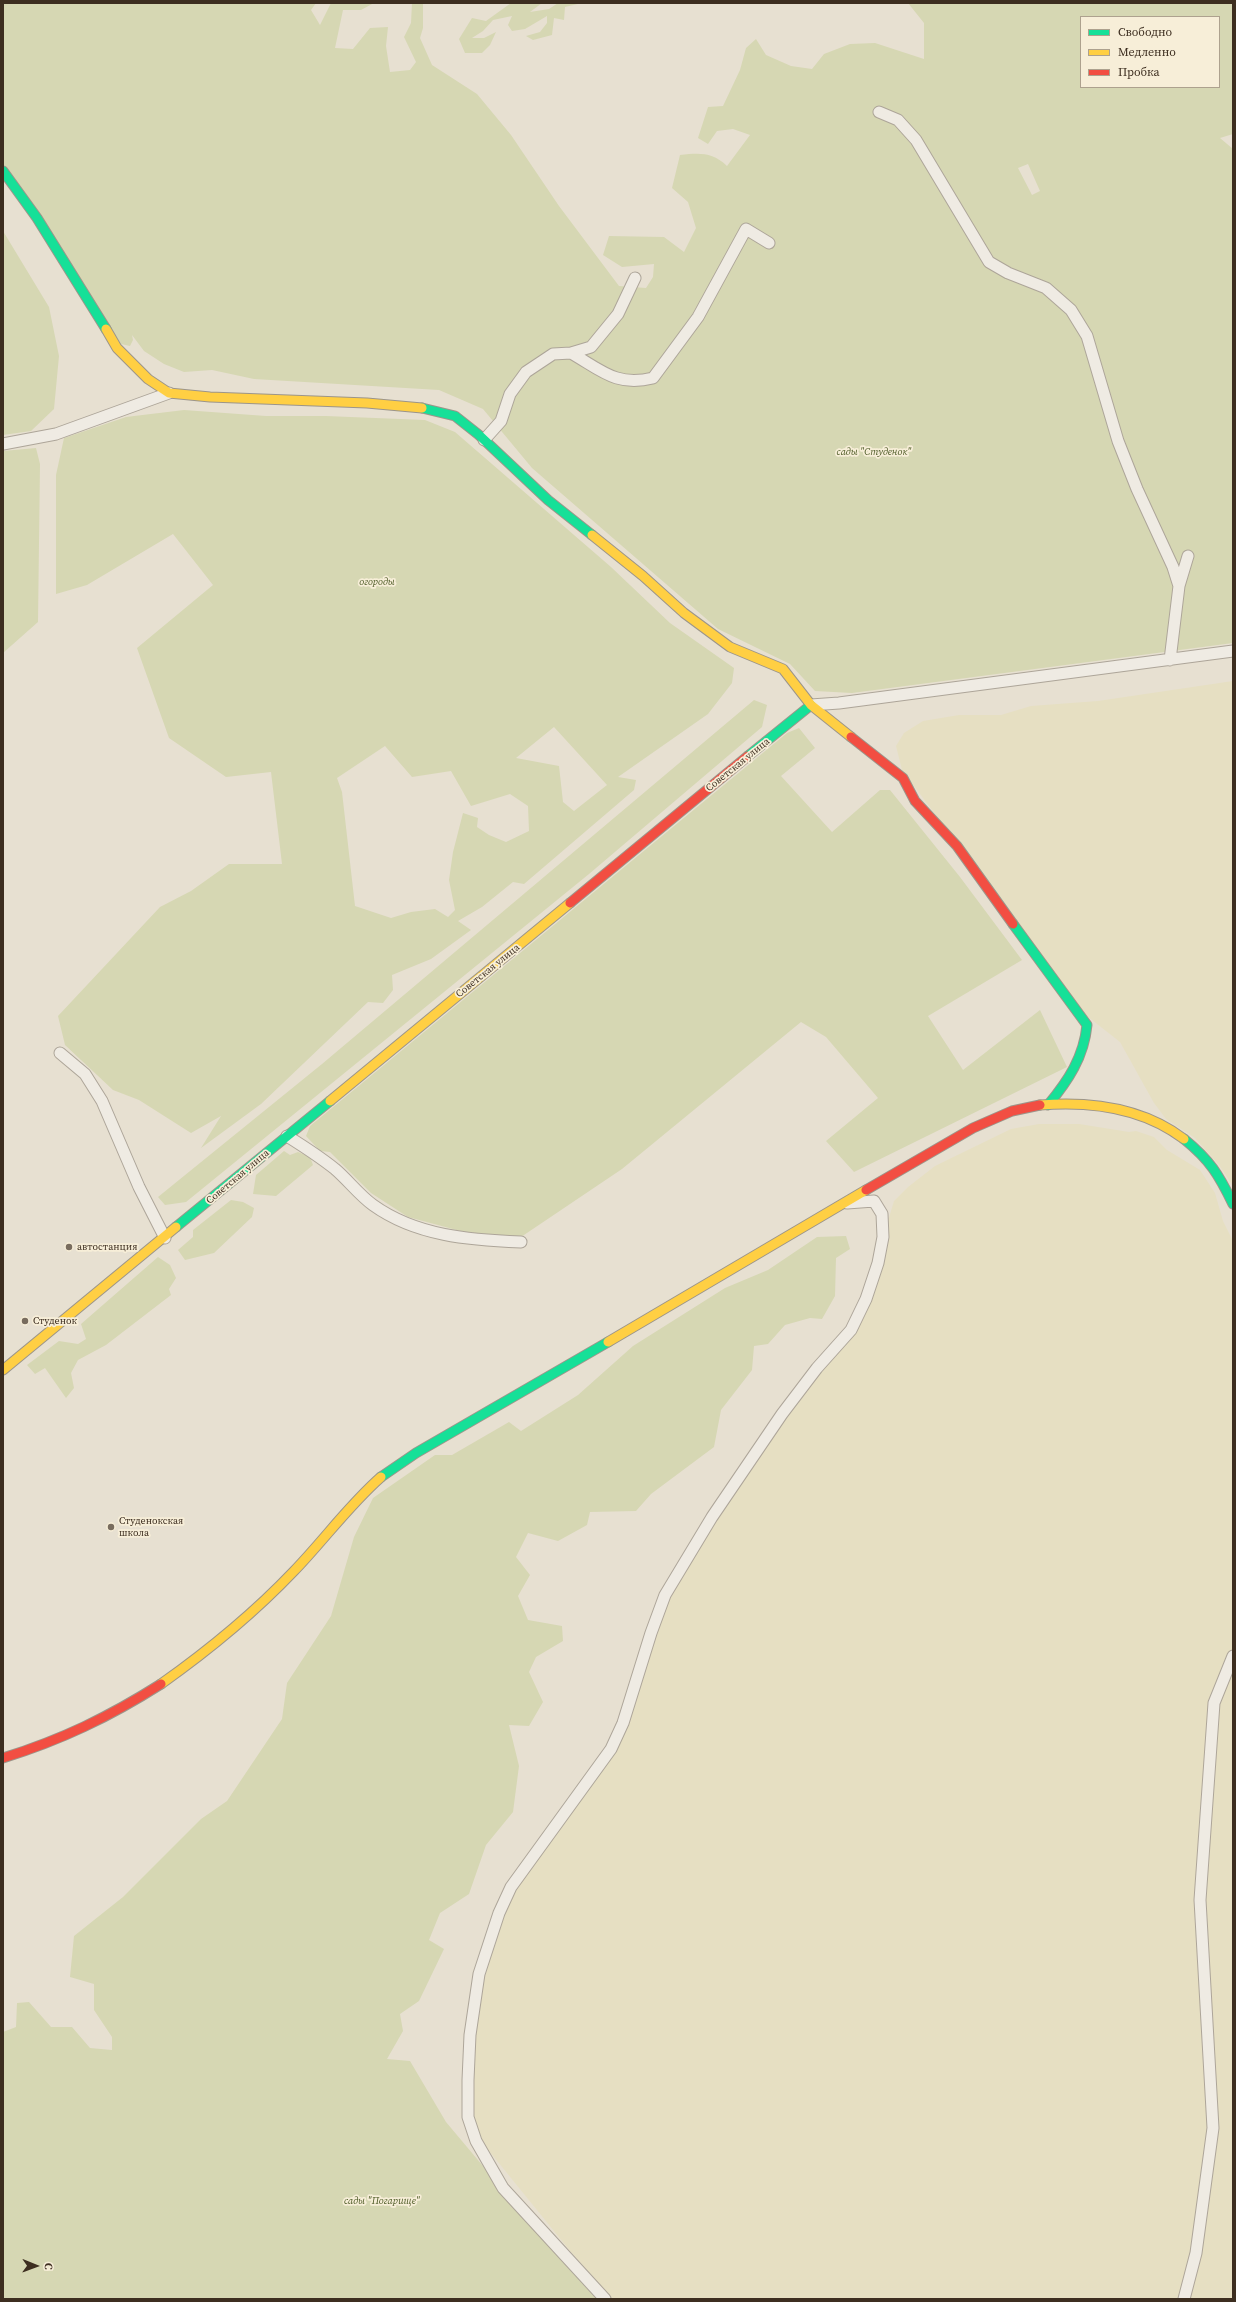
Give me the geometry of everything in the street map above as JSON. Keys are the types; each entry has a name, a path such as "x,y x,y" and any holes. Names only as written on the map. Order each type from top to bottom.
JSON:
{"street":[{"path":"879,112 898,120 916,140 989,262 1008,273 1046,288 1071,310 1087,336 1118,441 1137,490 1173,567 1179,586"},
{"path":"3,171 37,218 117,348 148,379 168,393"},
{"path":"571,353 598,371 618,380 637,382 653,378 698,317 746,229 769,243"},
{"path":"484,440 501,421 510,394 526,372 552,354 571,353 591,347 618,314 635,278"},
{"path":"3,444 56,434 168,393 210,397 367,403 422,408 455,416 484,440 548,500 643,576 684,613 730,647 783,669 811,704 903,778 915,801 957,846 1087,1025 1087,1040 1077,1062 1065,1086 1048,1105"},
{"path":"1170,660 1179,586 1188,556"},
{"path":"811,704 839,703 1233,651"},
{"name":"Советская улица","path":"3,1370 811,704"},
{"path":"60,1053 85,1074 102,1101 139,1187 165,1238"},
{"path":"3,1758 32,1750 67,1737 105,1719 200,1656 252,1613 296,1569 354,1501 383,1475 450,1434 973,1128 1011,1112 1066,1103 1100,1104 1130,1111 1163,1125 1184,1137 1202,1154 1218,1173 1233,1204"},
{"path":"287,1136 334,1169 372,1205 409,1225 439,1234 486,1241 521,1242"},
{"path":"605,2299 503,2188 476,2141 468,2118 468,2080 470,2035 479,1974 499,1913 511,1887 611,1749 623,1723 653,1627 666,1595 684,1563 712,1517 782,1414 817,1368 851,1330 863,1306 878,1263 883,1237 882,1214 874,1201 845,1203"},
{"path":"1184,2299 1196,2254 1213,2128 1200,1900 1214,1703 1233,1656"}],"shaded area":[{"path":"1233,681 1233,1186 1219,1165 1195,1138 1166,1119 1154,1103 1120,1042 1087,1016 902,770 896,746 904,733 923,721 959,715 1001,715 1031,706 1098,701"},
{"path":"1039,1124 1079,1124 1129,1132 1136,1131 1154,1137 1167,1150 1200,1170 1215,1193 1223,1221 1233,1241 1233,1648 1224,1664 1210,1701 1197,1899 1209,2126 1193,2251 1180,2299 613,2299 571,2252 481,2141 472,2114 475,2036 484,1975 504,1914 516,1888 612,1755 669,1599 697,1549 788,1415 819,1373 854,1334 894,1201 908,1187 935,1166 1011,1129"},
{"path":"1233,1664 1233,2299 1189,2299 1199,2265 1216,2124 1205,1903 1217,1706"}],"green space":[{"name":"сады \"Студенок\"","path":"3,3 316,3 311,10 320,25 331,3 374,3 361,10 343,10 335,48 353,49 370,28 388,27 386,46 390,72 410,70 416,62 404,37 411,23 412,3 423,3 423,28 420,38 432,65 477,94 511,135 559,206 619,286 646,288 653,277 654,264 622,267 603,255 609,236 664,237 684,252 696,228 688,202 672,188 680,155 705,154 716,158 727,166 750,135 733,129 717,131 708,144 698,138 708,107 723,106 740,70 746,48 756,39 766,55 791,66 812,69 824,54 850,44 875,43 924,59 924,23 908,3 1233,3 1233,134 1220,138 1233,149 1233,643 852,693 815,691 790,664 718,629 532,468 483,409 439,390 254,379 212,370 184,372 164,364 144,351 132,335 133,340 130,346 121,344 3,164","holes":["1028,164 1040,191 1032,195 1018,168"]},
{"path":"511,3 542,3 530,12 549,9 558,3 582,3 565,7 564,20 554,18 552,35 533,40 526,36 540,32 547,23 547,16 525,29 512,31 508,25 512,16 493,20 483,31 472,38 484,38 496,32 490,45 482,53 465,53 459,39 472,18 486,21"},
{"path":"3,231 49,307 59,356 54,409 31,431 3,435"},
{"name":"огороды","path":"184,410 266,416 326,416 425,420 455,432 611,567 670,623 734,668 732,683 708,714 618,777 636,780 634,790 524,884 513,882 482,907 458,921 471,930 431,959 392,975 393,990 383,1003 368,1002 261,1104 201,1148 221,1116 191,1133 139,1100 113,1090 65,1045 58,1016 160,907 191,891 229,864 282,864 271,772 226,777 169,738 137,648 213,585 173,534 87,585 56,594 56,475 64,438 126,417","holes":["554,727 607,785 574,811 563,802 559,766 516,758","385,746 412,777 451,771 471,806 510,794 528,806 529,831 506,842 489,835 477,827 478,818 463,813 453,852 449,880 455,910 448,917 435,909 411,912 391,918 355,906 342,792 337,778"]},
{"path":"36,448 40,464 38,622 3,653 3,451"},
{"path":"754,700 767,705 762,727 589,874 186,1202 165,1205 158,1197 322,1064"},
{"path":"799,728 815,748 781,776 832,832 880,790 890,790 960,877 1022,960 928,1016 963,1070 1040,1010 1067,1067 854,1172 826,1141 878,1098 826,1037 801,1022 622,1169 521,1237 464,1232 408,1217 371,1193 330,1152 320,1151 306,1136 310,1126 787,733"},
{"path":"284,1151 290,1155 298,1152 310,1157 313,1165 276,1196 253,1194 256,1175"},
{"path":"231,1200 243,1202 254,1208 252,1217 214,1253 185,1260 178,1250 193,1237 193,1230"},
{"name":"сады \"Погарище\"","path":"846,1236 850,1249 836,1258 835,1296 822,1319 810,1318 785,1325 768,1344 754,1346 752,1370 721,1410 714,1447 651,1494 636,1511 590,1512 587,1525 558,1541 528,1533 516,1557 530,1575 518,1596 528,1620 562,1626 563,1641 536,1657 529,1672 543,1702 529,1726 509,1725 519,1766 513,1812 486,1845 469,1894 440,1913 429,1940 444,1949 419,2001 400,2014 403,2031 387,2059 410,2061 446,2122 572,2272 598,2299 3,2299 3,2032 16,2027 17,2003 29,2002 51,2027 72,2027 90,2048 112,2050 112,2037 94,2010 94,1984 70,1977 74,1936 123,1897 201,1819 227,1801 282,1719 287,1683 331,1616 354,1537 373,1498 435,1455 452,1455 509,1422 521,1431 578,1395 633,1346 725,1288 768,1270 817,1237"},
{"path":"158,1257 170,1265 176,1278 169,1289 171,1295 106,1345 78,1360 71,1373 74,1388 66,1398 45,1368 35,1374 27,1365 59,1341 78,1344 86,1339 81,1324"}],"traffic: fast":[{"path":"3,171 37,218 106,329"},
{"path":"422,408 455,416 479,435 548,500 592,535"},
{"path":"748,756 811,705"},
{"path":"1013,924 1087,1025 1079,1058 1068,1078 1048,1105"},
{"path":"176,1227 330,1101"},
{"path":"1184,1139 1201,1154 1213,1168 1233,1204"},
{"path":"381,1477 416,1453 608,1342"}],"traffic: slow":[{"path":"106,329 117,348 148,379 169,393 210,397 367,403 422,408"},
{"path":"592,535 643,576 684,613 730,647 783,669 811,705 851,737"},
{"path":"330,1101 570,903"},
{"path":"1040,1105 1078,1104 1115,1108 1151,1120 1168,1128 1184,1139"},
{"path":"608,1342 866,1190"},
{"path":"3,1370 176,1227"},
{"path":"161,1684 214,1644 279,1587 358,1499 381,1477"}],"traffic: jam":[{"path":"851,737 903,778 915,801 957,846 1013,924"},
{"path":"570,903 748,756"},
{"path":"866,1190 973,1128 1012,1111 1040,1105"},
{"path":"3,1758 84,1727 123,1707 161,1684"}],"place":[{"name":"автостанция","path":"69,1247"},
{"name":"Студенок","path":"25,1321"},
{"name":"Студенокская школа","path":"111,1527"}]}
